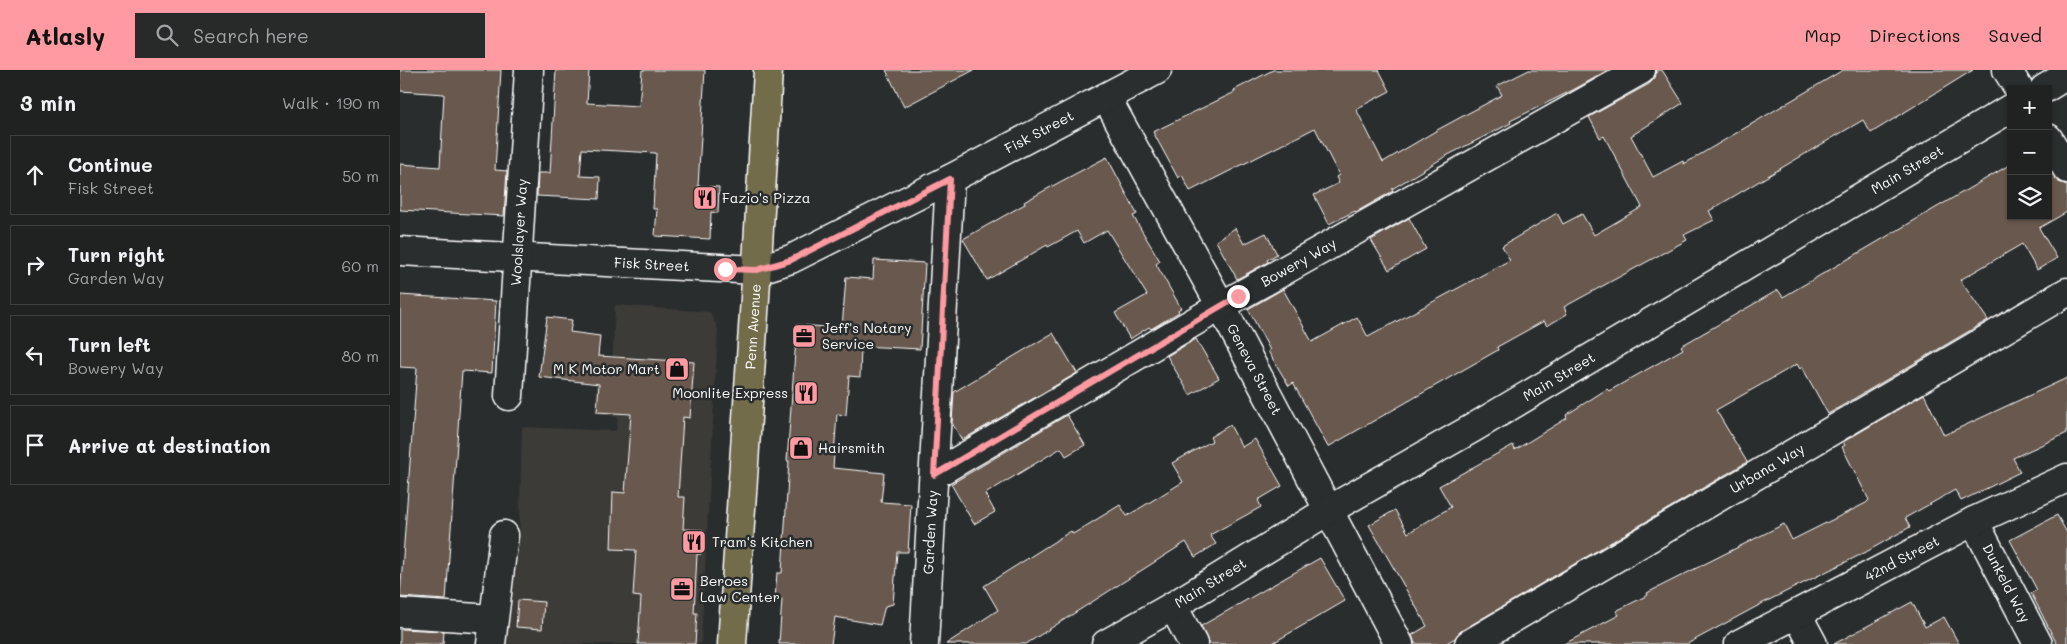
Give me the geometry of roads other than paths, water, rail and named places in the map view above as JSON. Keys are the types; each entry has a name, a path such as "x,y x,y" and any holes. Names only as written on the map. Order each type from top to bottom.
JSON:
{"main road":[{"name":"Penn Avenue","path":"732,644 757,270 768,70"}],"street":[{"name":"Woolslayer Way","path":"509,396 529,70"},
{"name":"Fisk Street","path":"400,251 757,270 791,260 1157,70"},
{"name":"Bowery Way","path":"934,475 1221,306 1641,70"},
{"path":"2007,70 2016,85"},
{"path":"2051,85 2067,75"},
{"name":"Geneva Street","path":"1106,97 1221,306 1399,644"},
{"name":"Main Street","path":"1106,644 1173,606 1329,510 1472,428 2007,110"},
{"path":"2052,145 2067,169"},
{"name":"Garden Way","path":"924,644 950,179"},
{"name":"Urbana Way","path":"1469,644 2067,292"},
{"name":"42nd Street","path":"1739,644 1974,521 2067,478"},
{"name":"Dunkeld Way","path":"1974,521 2038,644"},
{"path":"400,613 492,632 504,535"},
{"path":"1173,606 1193,644"},
{"path":"1797,614 1813,644"}],"place":[{"name":"Fazio's Pizza","path":"705,198"},
{"name":"Jeff's Notary Service","path":"804,336"},
{"name":"M K Motor Mart","path":"677,369"},
{"name":"Moonlite Express","path":"806,393"},
{"name":"Hairsmith","path":"801,448"},
{"name":"Tram's Kitchen","path":"694,542"},
{"name":"Beroes Law Center","path":"682,589"}]}
